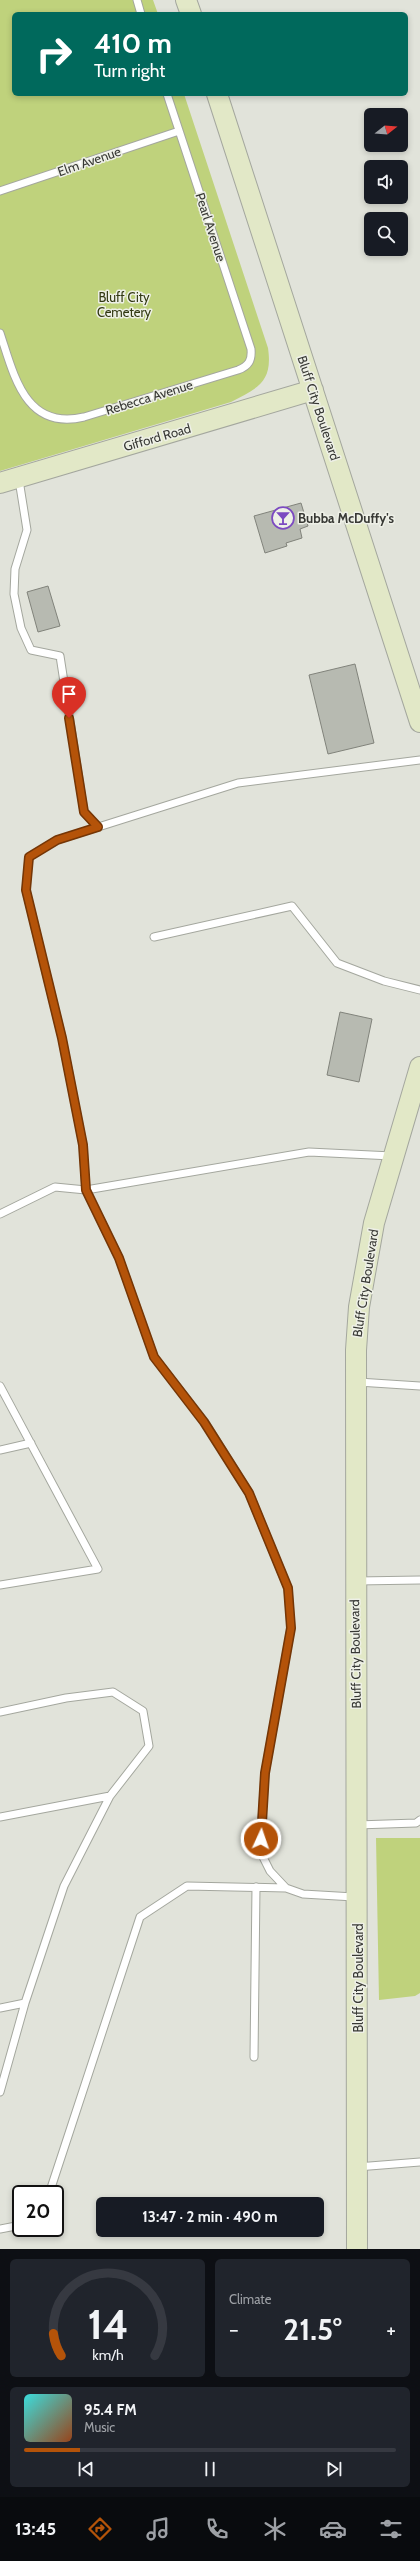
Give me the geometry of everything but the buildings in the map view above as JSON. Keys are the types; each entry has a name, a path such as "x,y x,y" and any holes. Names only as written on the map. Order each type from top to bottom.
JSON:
{"street":[{"path":"186,0 190,12"},
{"name":"Bluff City Boulevard","path":"218,96 420,722"},
{"name":"Gifford Road","path":"9,480 313,390"},
{"name":"Bluff City Boulevard","path":"357,2249 358,1897 355,1581 356,1382 359,1308 374,1223 420,1067"}],"lane":[{"path":"137,0 140,12"},
{"name":"Pearl Avenue","path":"168,96 251,349 251,360"},
{"name":"Elm Avenue","path":"0,191 179,131"},
{"name":"Rebecca Avenue","path":"0,333 22,394 43,413 62,419 84,417 238,370 244,368 251,360"},
{"path":"9,480 27,530 15,569 14,594 21,628 31,650 60,656 84,812 98,827"},
{"path":"286,1888 270,1871 260,1851 265,1773 291,1628 288,1588 249,1493 204,1422 154,1357 119,1258 86,1190 83,1145 62,1038 26,890 29,857 57,840 238,783 420,760"},
{"path":"154,937 292,906 336,962 384,982 420,990"},
{"path":"0,1214 55,1187 86,1190 309,1152 394,1156"},
{"path":"356,1382 420,1386"},
{"path":"0,1386 98,1569 0,1585"},
{"path":"0,1450 31,1443"},
{"path":"355,1581 420,1580"},
{"path":"0,1712 66,1698 113,1692 143,1710 149,1746 110,1796 64,1886 26,2003 0,2092"},
{"path":"0,1817 110,1796"},
{"path":"357,1826 416,1823 420,1820"},
{"path":"52,2185 140,1917 186,1886 286,1888 303,1894 358,1897"},
{"path":"254,2057 256,1887"},
{"path":"0,2008 26,2003"},
{"path":"357,2167 420,2162"},
{"path":"0,2229 12,2226"}],"green space":[{"name":"Bluff City Cemetery","path":"0,0 153,0 157,12 12,12 12,96 185,96 268,348 269,360 266,376 256,388 231,402 0,471"},
{"path":"376,1838 420,1838 420,1993 415,1996 379,2000"}],"place":[{"name":"Bubba McDuffy's","path":"283,518"}],"route":[{"path":"69,718 84,812 98,827 57,840 29,857 26,890 40,942 62,1038 83,1145 86,1190 119,1258 154,1357 204,1422 249,1493 288,1588 291,1628 265,1773 261,1839"}]}
